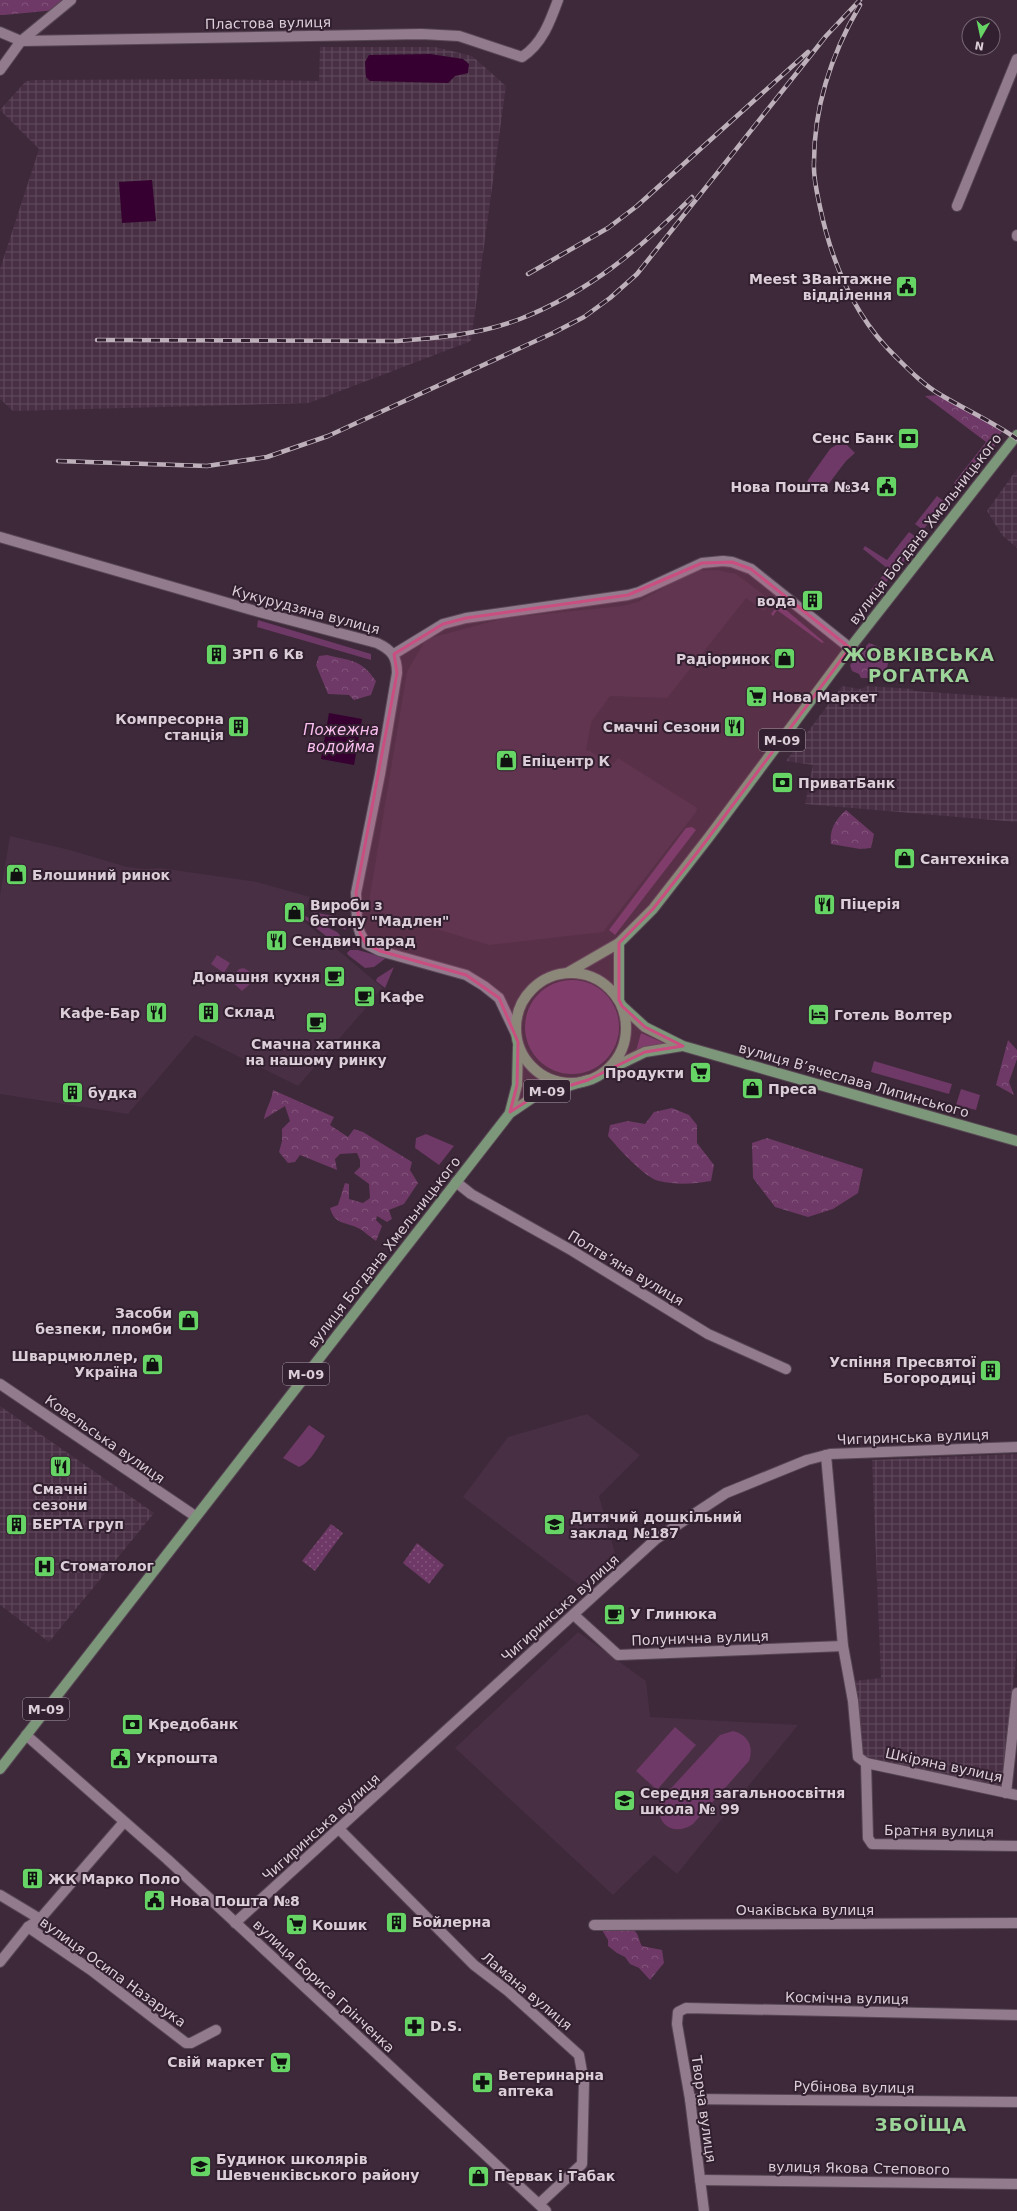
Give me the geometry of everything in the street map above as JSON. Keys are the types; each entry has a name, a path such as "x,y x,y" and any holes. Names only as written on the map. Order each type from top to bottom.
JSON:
{"main road":[{"name":"вулиця Богдана Хмельницького","path":"567,973 619,943 653,909 703,846 850,648 1017,435"},
{"name":"М-09","path":"588,1080 605,1071 617,1058 624,1042 626,1030 620,1003 619,943"},
{"name":"М-09","path":"517,1038 516,1020 520,1007 526,996 535,986 546,978 567,973"},
{"path":"567,973 591,976 602,982 620,1003"},
{"name":"вулиця Вʼячеслава Липинського","path":"620,1003 645,1027 683,1046 1017,1141"},
{"name":"вулиця Богдана Хмельницького","path":"0,1769 510,1112 517,1085 517,1038"},
{"path":"517,1038 530,1064 539,1073 563,1082 588,1080"},
{"name":"вулиця Вʼячеслава Липинського","path":"605,1071 645,1052 683,1046"},
{"name":"вулиця Богдана Хмельницького","path":"510,1112 519,1108 536,1096 588,1080"}],"street":[{"path":"0,70 21,41 71,0"},
{"name":"Пластова вулиця","path":"0,32 21,41 421,34 459,36 522,57 533,50 550,24 558,0"},
{"path":"956,206 1017,59"},
{"name":"Кукурудзяна вулиця","path":"0,537 252,610 377,643 387,647 394,654"},
{"path":"517,1038 499,998 484,986 466,975 380,951 366,944 360,933 357,922 356,893 380,774 397,673 397,663 394,654 443,624 466,618 628,595 639,592 702,563 723,560 751,569 850,648"},
{"name":"Полтвʼяна вулиця","path":"456,1182 471,1194 571,1250 708,1334 786,1369"},
{"name":"Ковельська вулиця","path":"0,1384 195,1516"},
{"name":"Чигиринська вулиця","path":"235,1923 656,1539 692,1513 726,1493 807,1460 826,1455 851,1451 1017,1447"},
{"path":"826,1455 844,1646 853,1701 858,1757 866,1763"},
{"name":"Полунична вулиця","path":"574,1615 618,1655 844,1646"},
{"path":"1006,1793 1017,1693"},
{"name":"вулиця Бориса Грінченка","path":"26,1735 235,1923 543,2208"},
{"name":"Шкіряна вулиця","path":"866,1763 1017,1795"},
{"name":"Братня вулиця","path":"866,1763 868,1838 872,1844 1017,1846"},
{"name":"вулиця Осипа Назарука","path":"124,1822 40,1920 28,1927 90,1970 186,2043 191,2043 216,2030"},
{"name":"Ламана вулиця","path":"339,1829 474,1965 508,1991 579,2055 584,2082 582,2164 543,2208"},
{"name":"вулиця Осипа Назарука","path":"0,1895 40,1920"},
{"name":"Очаківська вулиця","path":"594,1925 1017,1923"},
{"path":"0,1962 28,1927"},
{"name":"Космічна вулиця","path":"678,2012 686,2008 1017,2015"},
{"name":"Творча вулиця","path":"678,2012 677,2024 690,2099 704,2211"},
{"name":"Рубінова вулиця","path":"690,2099 1017,2102"},
{"name":"вулиця Якова Степового","path":"700,2180 1017,2184"}],"highlighted area":[{"path":"732,562 751,569 850,648 700,849 653,909 619,943 619,1000 622,1006 645,1027 683,1046 645,1052 588,1080 535,1096 510,1112 517,1085 518,1042 499,998 466,975 380,951 366,944 360,933 356,893 397,673 394,654 443,624 466,618 628,595 702,563"}],"shaded area":[{"path":"320,47 435,47 472,56 506,86 471,341 309,403 13,411 0,399 0,269 39,149 0,110 26,81 36,80 218,79 319,81"},
{"path":"1017,469 1017,548 1002,535 987,511"},
{"name":"Епіцентр К","path":"717,570 736,574 772,601 764,611 746,598 667,698 610,696 591,722 586,750 613,764 618,758 697,808 696,812 603,932 489,945 368,908 407,672 426,639 505,618 623,606 638,602 694,571"},
{"path":"842,686 860,689 867,686 913,689 913,691 1017,698 1017,822 805,804 813,765 786,761"},
{"path":"10,836 70,850 127,867 145,869 160,868 257,882 310,897 301,919 383,988 376,995 373,993 372,1001 298,1086 195,1035 128,1114 0,1094 0,895"},
{"path":"0,1406 154,1513 49,1642 0,1605"},
{"name":"Дитячий дошкільний заклад №187","path":"587,1414 640,1455 599,1496 615,1553 579,1585 463,1497 508,1437"},
{"path":"1017,1454 1017,1650 1002,1787 863,1757 854,1681 881,1678 872,1460"},
{"name":"Середня загальноосвітня школа № 99","path":"578,1632 646,1681 650,1717 798,1725 677,1874 654,1855 613,1895 455,1748"}],"green space":[{"path":"0,0 66,0 56,10 0,15"},
{"path":"941,395 1003,430 994,443 995,446 960,488 954,483 986,442 925,396"},
{"path":"836,445 847,445 855,453 846,461 821,494 807,483 830,449"},
{"path":"937,496 945,502 923,530 915,524"},
{"path":"909,532 922,541 875,595 870,591 888,569 863,549 865,546 887,560"},
{"path":"779,604 824,642 822,643 777,610 773,616 771,614"},
{"path":"258,620 371,654 371,660 257,627"},
{"path":"869,643 879,647 889,657 886,674 875,674 873,678 861,678 859,674 852,671 850,665"},
{"path":"327,655 355,662 365,668 376,681 371,695 354,700 349,695 328,694 316,665 319,656"},
{"path":"846,810 874,834 871,848 860,849 831,844 832,830"},
{"path":"692,827 696,830 615,935 609,930 686,828"},
{"path":"313,912 343,918 346,930"},
{"path":"305,916 337,932 340,935 339,939 332,941 305,919"},
{"path":"350,950 358,950 386,958 374,967 365,968 348,955 347,953"},
{"path":"217,955 230,963 224,973 211,964"},
{"path":"394,967 385,988 376,981 377,978"},
{"path":"244,968 252,973 253,978 247,987 242,991 230,980 239,969"},
{"path":"572,980 590,983 605,994 616,1009 619,1027 616,1045 605,1060 590,1071 572,1074 554,1071 539,1060 528,1045 525,1027 528,1009 539,994 554,983"},
{"path":"641,1033 664,1043 636,1051"},
{"path":"1008,1040 1017,1050 1017,1059 1009,1082 1014,1095 996,1085"},
{"path":"874,1061 952,1084 949,1094 871,1072"},
{"path":"961,1089 980,1095 976,1110 956,1105"},
{"path":"273,1090 334,1117 330,1125 348,1137 354,1129 363,1132 412,1162 410,1170 418,1183 404,1204 389,1210 392,1219 387,1222 377,1216 376,1220 382,1226 376,1241 360,1229 335,1218 330,1208 338,1205 345,1183 349,1184 349,1199 363,1203 370,1198 369,1184 354,1173 360,1167 360,1160 357,1153 340,1154 335,1159 337,1170 300,1155 295,1162 288,1163 279,1152 282,1141 282,1129 290,1121 285,1106 264,1119"},
{"path":"672,1108 689,1115 697,1125 697,1143 714,1165 711,1181 678,1184 653,1179 639,1169 608,1136 610,1125 628,1121 645,1124 654,1112"},
{"path":"426,1134 454,1146 439,1165 415,1148 416,1138"},
{"path":"767,1138 863,1169 858,1193 833,1209 808,1217 775,1207 753,1178 752,1143"},
{"path":"309,1425 325,1436 311,1458 299,1467 283,1458"},
{"path":"331,1524 343,1533 315,1571 302,1561"},
{"path":"417,1543 444,1565 429,1584 403,1563"},
{"path":"675,1727 696,1745 657,1790 636,1771"},
{"path":"733,1731 743,1735 746,1738 751,1751 749,1761 693,1824 685,1828 678,1829 665,1825 661,1820 659,1813 663,1797 720,1735"},
{"path":"628,1928 635,1931 642,1946 662,1950 664,1963 650,1980 639,1968 630,1964 625,1957 608,1946 608,1940 602,1930"}],"water":[{"path":"430,54 463,59 469,64 468,73 455,76 448,83 370,81 366,77 365,62 369,55"},
{"path":"152,180 156,221 122,223 119,182"},
{"name":"Пожежна водойма","path":"329,713 362,719 354,765 321,759"}],"railway":[{"path":"58,461 207,466 267,457 328,436 553,333 584,317 610,298 637,274 826,36 860,0"},
{"path":"860,5 833,61 826,80 817,121 814,168 815,179 820,207 831,249 847,289 857,308 869,326 897,358 929,387 1017,439"},
{"path":"528,274 608,228 637,206 808,52"},
{"path":"97,340 397,341 444,337 475,332 520,319 569,296 591,282 633,251 692,197"}],"place":[{"name":"Meest 3Вантажне відділення","path":"907,287"},
{"name":"Сенс Банк","path":"909,438"},
{"name":"Нова Пошта №34","path":"886,487"},
{"name":"вода","path":"812,601"},
{"name":"ЗРП 6 Кв","path":"217,654"},
{"name":"Радіоринок","path":"785,659"},
{"name":"Нова Маркет","path":"756,697"},
{"name":"Компресорна станція","path":"239,727"},
{"name":"Смачні Сезони","path":"735,727"},
{"name":"Епіцентр К","path":"507,761"},
{"name":"ПриватБанк","path":"782,783"},
{"name":"Сантехніка","path":"904,859"},
{"name":"Блошиний ринок","path":"17,875"},
{"name":"Піцерія","path":"824,904"},
{"name":"Вироби з бетону \"Мадлен\"","path":"295,913"},
{"name":"Сендвич парад","path":"277,941"},
{"name":"Домашня кухня","path":"335,977"},
{"name":"Кафе","path":"365,997"},
{"name":"Склад","path":"209,1012"},
{"name":"Кафе-Бар","path":"156,1013"},
{"name":"Готель Волтер","path":"819,1015"},
{"name":"Смачна хатинка на нашому ринку","path":"316,1022"},
{"name":"Продукти","path":"700,1073"},
{"name":"Преса","path":"753,1089"},
{"name":"будка","path":"72,1093"},
{"name":"Засоби безпеки, пломби","path":"188,1321"},
{"name":"Шварцмюллер, Україна","path":"153,1364"},
{"name":"Успіння Пресвятої Богородиці","path":"991,1370"},
{"name":"Смачні сезони","path":"60,1467"},
{"name":"БЕРТА груп","path":"17,1524"},
{"name":"Дитячий дошкільний заклад №187","path":"554,1525"},
{"name":"Стоматолог","path":"44,1566"},
{"name":"У Глинюка","path":"615,1614"},
{"name":"Кредобанк","path":"132,1724"},
{"name":"Укрпошта","path":"121,1758"},
{"name":"Середня загальноосвітня школа № 99","path":"624,1801"},
{"name":"ЖК Марко Поло","path":"33,1879"},
{"name":"Нова Пошта №8","path":"155,1901"},
{"name":"Бойлерна","path":"396,1922"},
{"name":"Кошик","path":"296,1925"},
{"name":"D.S.","path":"415,2026"},
{"name":"Свiй маркет","path":"280,2062"},
{"name":"Ветеринарна аптека","path":"483,2083"},
{"name":"Будинок школярів Шевченківського району","path":"201,2167"},
{"name":"Первак і Табак","path":"478,2176"}],"district":[{"name":"ЖОВКІВСЬКА РОГАТКА","path":"919,664"},
{"name":"ЗБОЇЩА","path":"921,2124"}]}
